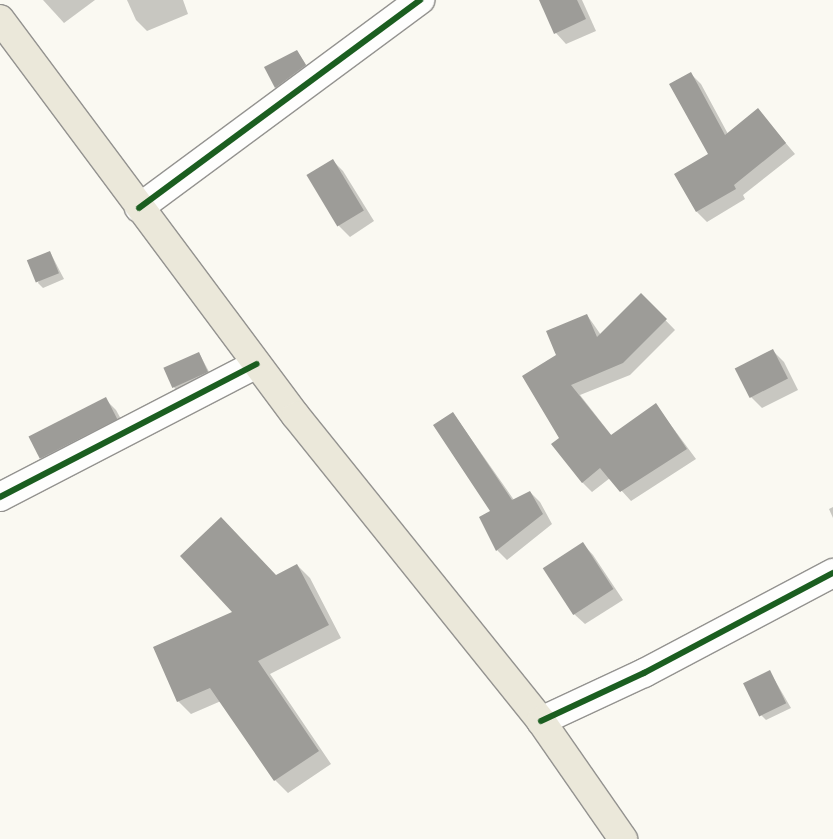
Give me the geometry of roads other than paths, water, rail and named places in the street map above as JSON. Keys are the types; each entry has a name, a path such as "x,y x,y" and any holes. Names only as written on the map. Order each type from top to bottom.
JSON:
{"main road":[{"path":"0,19 139,208 258,364 410,561 541,721 623,839"}],"street":[{"path":"139,208 420,0"},
{"path":"0,497 258,364"},
{"path":"541,721 644,673 833,573"}]}
